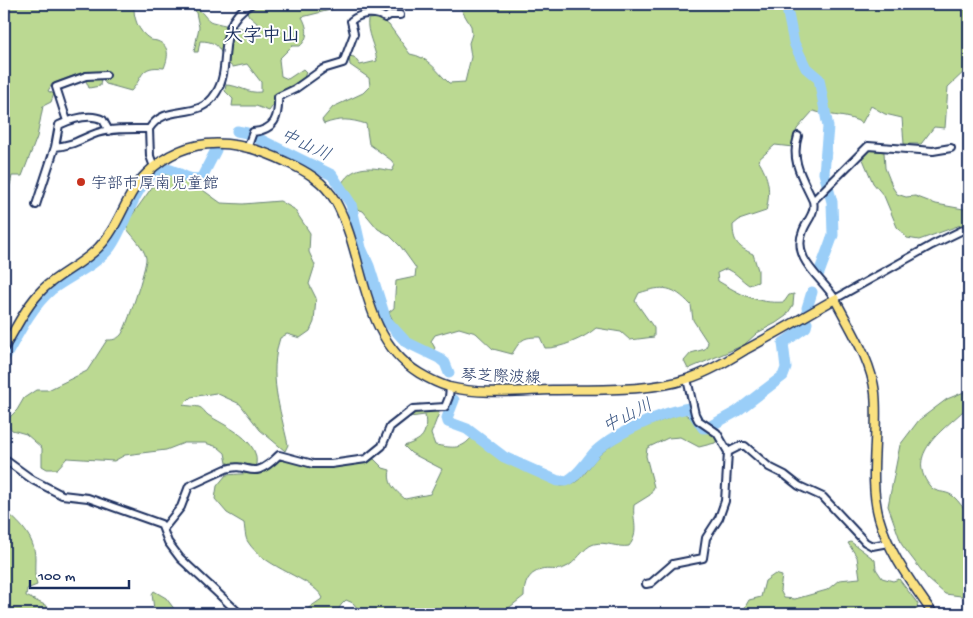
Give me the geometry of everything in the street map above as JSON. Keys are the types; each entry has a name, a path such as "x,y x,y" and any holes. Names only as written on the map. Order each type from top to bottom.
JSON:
{"main road":[{"name":"琴芝際波線","path":"4,348 29,307 44,289 100,246 133,190 154,167 177,153 195,146 225,143 248,146 271,154 312,175 327,189 339,208 378,325 389,344 411,368 430,379 450,387 498,391 576,390 646,386 687,380 726,361 835,299"},
{"path":"835,299 865,358 872,381 875,406 874,492 879,519 888,543 933,614"}],"street":[{"path":"154,167 150,156 149,129 158,119 172,113 198,110 215,95 222,82 227,34 242,10 251,4"},
{"path":"270,4 282,4"},
{"path":"248,146 253,132 266,129 277,116 278,97 295,89 324,69 343,63 347,48 353,38 351,21 354,18 373,14 385,18 390,15 400,15"},
{"path":"67,121 56,87 86,76 106,75"},
{"path":"36,204 55,147 59,125 67,121 91,116 103,120 109,130"},
{"path":"55,147 71,145 96,133 109,130 149,129"},
{"path":"798,136 795,144 796,167 813,201 814,210 803,231 801,250 815,278 824,283 835,299 932,245 969,227"},
{"path":"813,201 868,146 933,151 951,148"},
{"path":"646,584 651,583 673,564 703,558 706,538 719,518 725,501 728,452 717,433 698,420 687,380"},
{"path":"164,528 181,507 189,486 231,468 256,471 263,469 279,455 313,464 330,464 366,458 382,446 390,427 413,409 445,406 450,387"},
{"path":"728,452 740,446 745,446 769,467 785,475 799,486 823,497 865,542 872,546 888,543"},
{"path":"4,459 33,480 62,495 88,498 155,521 164,528 168,542 177,554 240,614"}],"green space":[{"path":"4,4 134,4 135,19 139,28 151,40 165,46 167,60 164,68 150,68 146,70 131,91 106,84 101,78 100,86 89,88 84,76 78,74 52,84 48,91 54,94 51,102 43,106 37,137 22,176 12,176 10,185 4,192"},
{"path":"243,4 343,4 342,7 302,17 306,29 305,40 300,46 292,46 279,59 281,76 288,79 303,69 306,72 304,78 276,95 275,103 269,111 256,106 232,106 233,99 225,91 226,85 252,92 261,92 261,82 247,64 233,67 224,59 214,44 208,42 200,41 198,52 194,52 199,27 195,8 210,21 256,30 257,23 249,16"},
{"path":"458,4 587,4 592,6 594,4 969,4 969,67 948,87 945,128 934,127 921,144 904,144 902,118 885,114 871,106 862,123 851,118 813,111 797,129 793,147 775,145 758,160 768,184 766,211 739,220 733,225 737,243 753,254 758,270 758,282 749,285 726,269 717,273 718,281 741,294 757,300 784,302 789,295 794,294 793,305 786,316 757,333 744,345 688,369 684,361 691,353 705,349 708,343 693,320 691,305 679,294 662,288 639,293 635,301 654,328 654,337 630,340 621,332 596,328 572,342 551,348 545,348 540,337 526,338 520,342 512,354 493,349 476,333 459,328 435,335 431,341 435,348 433,351 401,332 389,312 394,308 396,281 415,277 416,268 401,247 389,235 378,229 363,211 357,209 342,183 347,177 358,170 371,168 392,171 395,165 369,144 366,124 345,120 324,124 322,120 333,107 363,93 370,86 369,78 350,65 349,56 354,57 360,65 377,61 368,29 368,19 379,18 389,25 410,54 427,61 449,83 465,82 471,57 469,43 472,34 471,26"},
{"path":"870,150 884,152 885,168 897,194 906,197 915,196 936,204 969,210 969,222 919,240 907,238 897,227 884,196 873,183 862,157"},
{"path":"169,173 193,183 221,203 243,204 280,201 294,209 310,233 309,252 315,265 309,284 316,298 314,322 310,331 300,338 287,334 280,338 275,366 276,392 288,445 285,451 260,430 240,404 216,393 191,397 183,405 200,408 248,442 254,450 256,458 255,468 227,463 225,453 218,447 205,443 184,443 166,450 125,455 114,461 67,458 57,469 47,469 42,466 42,448 26,434 12,430 7,424 4,424 4,418 8,419 17,410 24,398 36,390 48,390 87,371 107,340 116,339 124,331 136,298 146,258 141,246 127,229 128,221 160,176"},
{"path":"969,390 969,409 962,412 929,444 924,453 922,463 923,474 931,488 953,496 969,513 969,597 945,594 928,579 902,545 888,506 900,445 919,420 947,399"},
{"path":"419,404 435,406 439,413 431,434 435,445 459,446 471,438 481,442 498,457 561,486 575,482 598,456 622,438 642,428 684,413 692,419 697,428 712,434 717,440 715,443 699,447 680,437 668,438 647,448 646,456 654,487 650,495 634,505 635,531 629,546 603,543 594,544 586,548 572,563 564,568 537,571 530,576 525,587 524,596 501,614 362,614 353,603 346,600 336,614 300,614 323,598 318,591 265,559 256,551 247,540 244,523 227,513 215,499 217,486 226,475 261,471 281,459 333,467 374,459 383,468 390,470 391,483 395,490 405,499 430,494 442,469 411,453 404,446 419,439 426,427 425,415 410,417 404,412"},
{"path":"4,510 25,531 34,550 37,585 27,589 26,596 47,606 48,614 4,614"},
{"path":"851,542 875,560 876,569 882,578 893,581 899,579 918,604 916,613 741,614 749,600 761,597 765,581 775,574 782,576 780,590 784,598 795,599 827,590 839,580 860,578 857,557 848,543"},
{"path":"154,591 166,598 178,614 152,614 154,609 152,594"}],"waterway":[{"name":"中山川","path":"786,4 794,43 806,68 819,79 828,127 824,173 832,202 833,235 819,273"},
{"name":"中山川","path":"237,131 247,133 332,175 351,204 361,248 369,266 386,320 406,342 439,358 445,363 449,373"},
{"name":"中山川","path":"4,359 25,322 44,297 58,285 96,261 108,250 114,242 142,185 150,176 159,170 165,169 186,177 196,179 202,177 216,150"},
{"name":"中山川","path":"807,308 812,292"},
{"name":"中山川","path":"454,400 447,418 448,422 467,429 504,457 558,481 566,481 574,476 604,444 654,418 690,408 703,428 707,428 736,412 783,376 786,368 783,343 806,327 807,323"}],"place":[{"name":"宇部市厚南児童館","path":"81,182"}],"district":[{"name":"大字中山","path":"262,34"}]}
